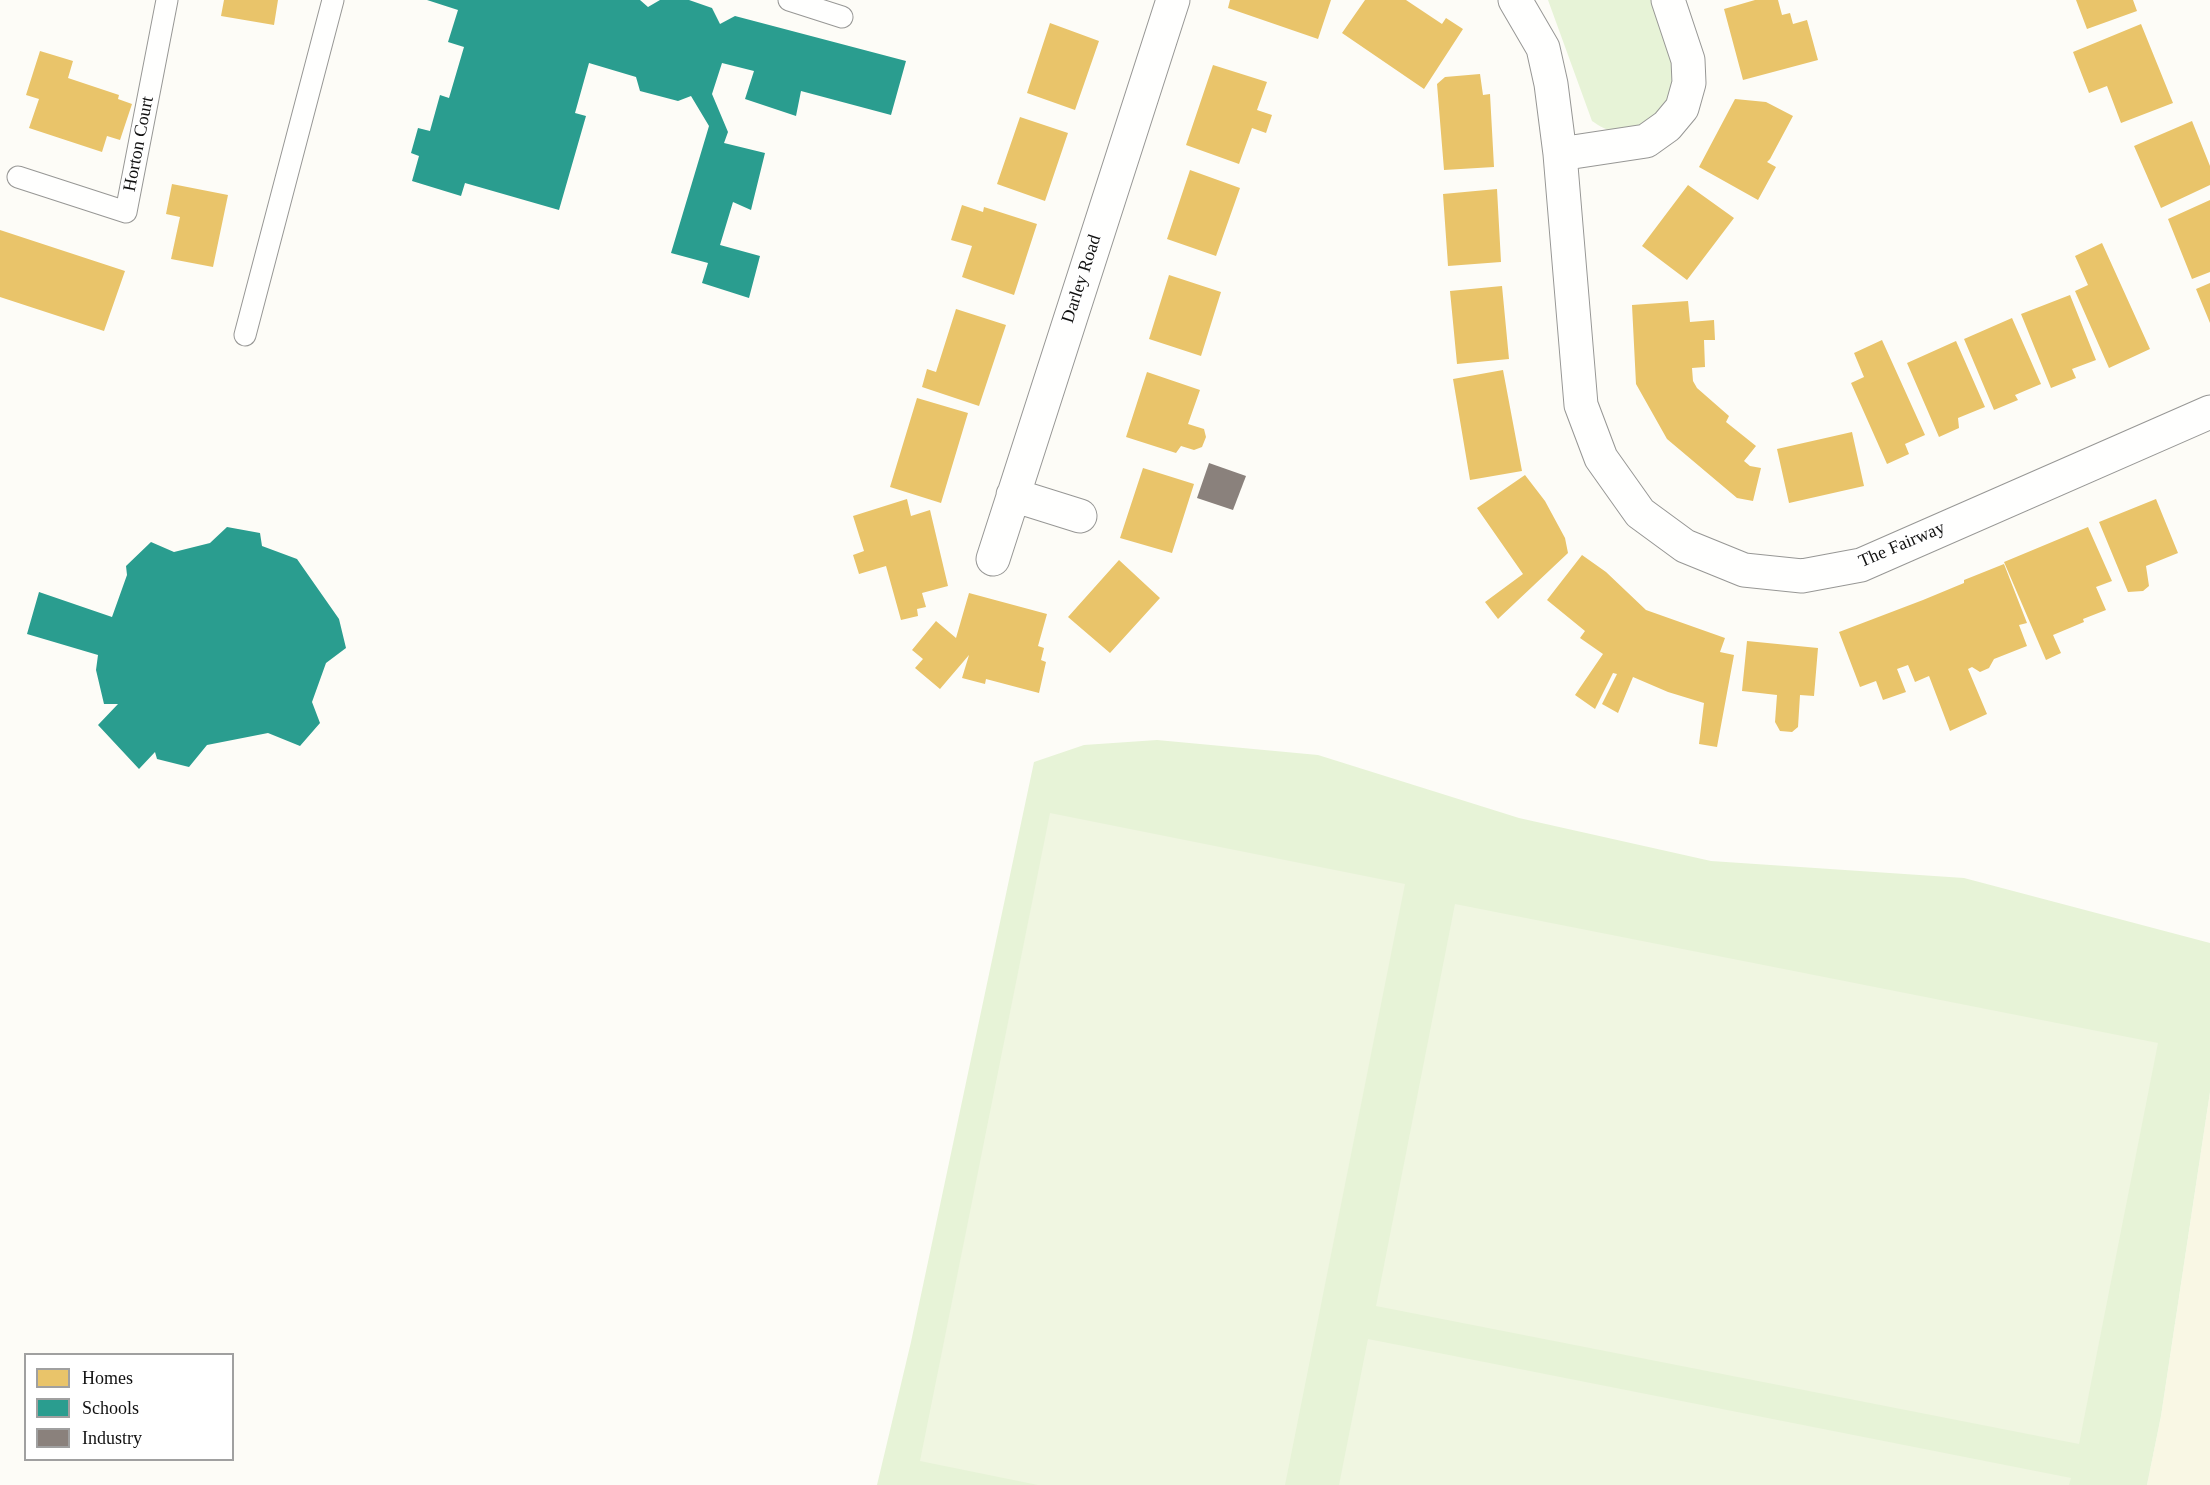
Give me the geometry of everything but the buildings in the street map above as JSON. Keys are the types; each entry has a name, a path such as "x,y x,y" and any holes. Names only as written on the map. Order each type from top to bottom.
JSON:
{"street":[{"name":"Darley Road","path":"993,559 1173,0"},
{"name":"The Fairway","path":"1515,0 1543,48 1551,84 1560,154 1581,405 1601,458 1640,513 1685,546 1744,570 1802,576 1861,565 2210,412"},
{"path":"1560,154 1646,141 1667,126 1682,108 1689,83 1688,60 1668,0"},
{"path":"1013,495 1080,516"}],"lane":[{"name":"Horton Court","path":"18,177 126,212 167,0"},
{"path":"245,335 333,0"},
{"path":"789,0 842,16"}],"shaded area":[{"path":"2210,1092 2210,1485 2147,1485 2161,1416"}],"green space":[{"path":"1548,0 1653,0 1670,49 1675,76 1671,95 1662,110 1647,122 1622,132 1607,129 1592,121"},
{"path":"1157,740 1318,755 1519,818 1711,861 1964,878 2210,943 2210,1092 2161,1416 2147,1485 877,1485 911,1342 1034,762 1084,745"},
{"path":"1050,813 1405,884 1285,1485 1038,1485 920,1461"},
{"path":"1455,904 2158,1043 2079,1444 1376,1306"},
{"path":"1368,1339 2071,1478 2069,1485 1339,1485"}]}
